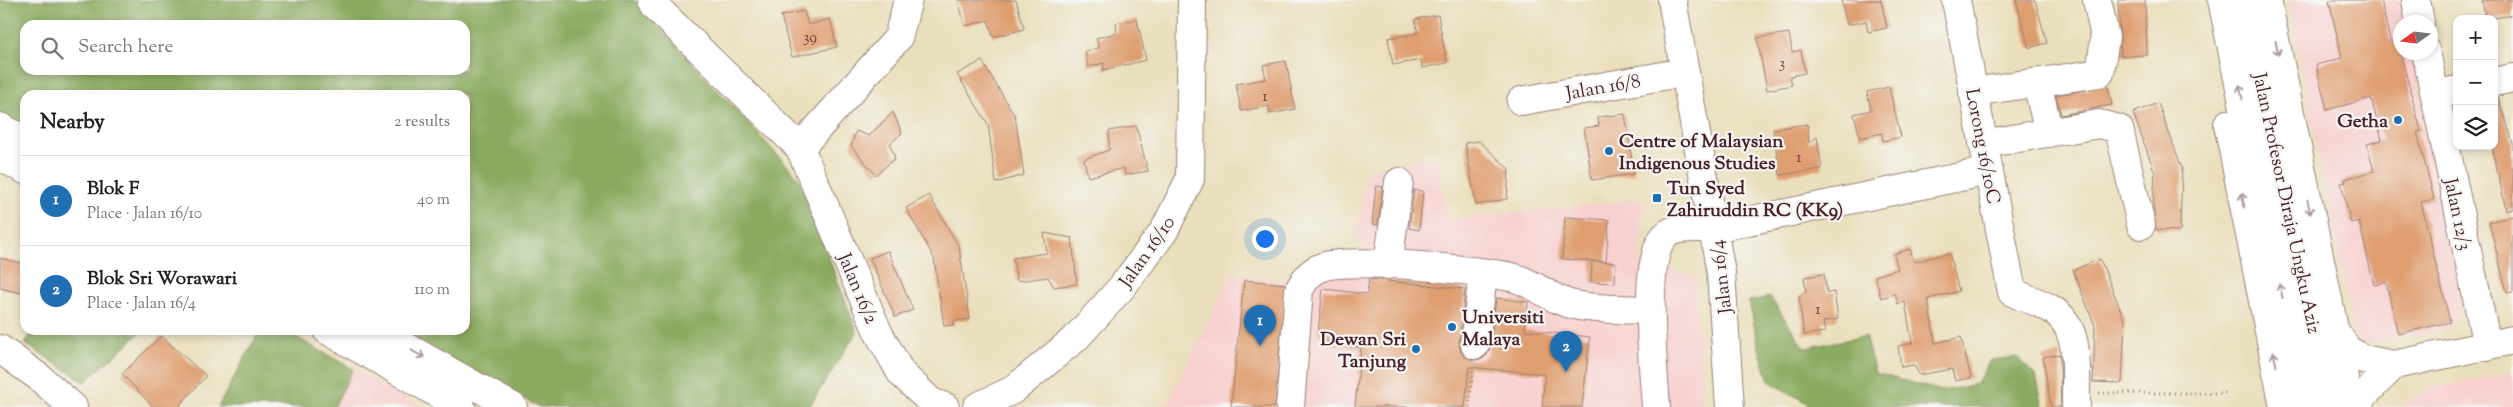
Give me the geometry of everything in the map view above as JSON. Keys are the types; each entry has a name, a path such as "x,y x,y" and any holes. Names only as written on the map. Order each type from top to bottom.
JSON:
{"street":[{"name":"Jalan 16/2","path":"652,0 655,6 800,148 878,332 901,373 931,402 944,407"},
{"path":"800,148 898,38 908,0"},
{"name":"Jalan 16/10","path":"977,407 1013,390 1076,338 1122,287 1164,231 1190,179 1192,0"},
{"name":"Jalan 16/4","path":"1672,0 1722,273 1730,407"},
{"name":"Lorong 16/10C","path":"1956,0 2012,292 2051,309 2066,323 2071,332 2074,346 2076,399"},
{"path":"1973,92 2100,73 2105,37 2097,0"},
{"path":"2203,0 2284,407"},
{"name":"Jalan Profesor Diraja Ungku Aziz","path":"2222,0 2262,137 2329,407"},
{"name":"Jalan Profesor Diraja Ungku Aziz","path":"2246,0 2262,137 2305,407"},
{"path":"2267,0 2350,407"},
{"path":"2416,0 2419,15"},
{"name":"Jalan 12/3","path":"2430,60 2446,93 2500,343"},
{"name":"Jalan 16/8","path":"1521,101 1685,72"},
{"path":"2498,81 2513,78"},
{"path":"2037,83 2049,133"},
{"path":"1983,144 2100,124 2119,130 2141,225"},
{"path":"0,127 20,137"},
{"path":"0,156 20,167"},
{"path":"1656,407 1650,310 1654,266 1660,244 1666,235 1676,230 1714,228 1989,171"},
{"path":"1388,265 1399,182"},
{"path":"1290,407 1299,290 1307,275 1322,267 1388,265 1483,273 1514,278 1532,284 1572,305 1650,310"},
{"path":"1475,345 1483,273"},
{"path":"2335,331 2347,349 2363,359 2394,365 2500,343"},
{"path":"336,335 461,407"},
{"path":"385,335 513,407"},
{"path":"0,348 40,378 73,407"},
{"path":"2356,407 2361,398 2394,365"}],"path":[{"path":"1469,407 1475,345"},
{"path":"2076,399 2225,393"}],"shaded area":[{"path":"2288,0 2401,0 2404,15 2393,15 2393,60 2413,60 2464,298 2452,327 2368,344 2359,341 2354,333"},
{"name":"Universiti Malaya","path":"1437,156 1448,220 1644,199 1639,262 1695,276 1703,407 1166,407 1232,274 1287,281 1299,267 1373,258 1356,236 1367,171"},
{"path":"353,369 420,407 334,407"},
{"path":"2513,372 2513,407 2399,407 2432,388"}],"green space":[{"path":"0,0 634,0 798,177 857,332 809,407 539,407 408,335 470,335 470,90 20,90 20,129 0,119"},
{"path":"1770,297 1805,348 1865,336 1875,373 1942,391 1977,384 1990,360 2017,357 2036,376 2043,407 1814,407 1769,381 1759,349 1749,301"},
{"path":"30,335 137,335 85,382 25,344"},
{"path":"257,335 292,335 353,369 334,407 218,407"}],"building":[{"path":"958,0 1016,0 1024,29 993,37 988,20 965,26"},
{"path":"1841,0 1881,0 1887,28 1868,32 1866,21 1847,25"},
{"path":"2016,0 2035,0 2047,43 2029,48"},
{"path":"2118,0 2145,0 2147,55 2121,56"},
{"path":"2329,0 2381,0 2390,41 2393,41 2393,60 2402,60 2421,131 2417,132 2434,199 2421,202 2450,322 2398,334 2386,282 2374,285 2359,221 2351,223 2341,183 2346,182 2345,179 2374,171 2367,144 2382,140 2371,98 2327,110 2316,65 2342,58"},
{"path":"2482,0 2513,0 2513,15 2498,17 2498,15 2485,15"},
{"path":"804,11 808,25 830,19 837,47 792,57 781,16"},
{"path":"1438,15 1447,63 1422,68 1421,60 1393,65 1388,38 1418,33 1415,19"},
{"path":"1137,19 1146,60 1103,70 1104,63 1088,67 1085,51 1099,48 1096,38 1117,33 1116,23"},
{"path":"1789,33 1792,52 1801,50 1805,73 1790,76 1792,85 1767,90 1757,38"},
{"path":"982,61 1015,116 1024,175 996,183 988,124 957,74"},
{"path":"1286,61 1295,109 1270,114 1269,106 1241,111 1236,84 1266,79 1263,65"},
{"path":"2108,86 2112,105 2061,115 2056,95"},
{"path":"1889,87 1901,137 1883,141 1882,133 1860,138 1854,114 1871,110 1867,92"},
{"path":"2498,97 2513,143 2513,209 2506,210 2493,150 2498,150"},
{"path":"2158,103 2182,168 2180,231 2156,230 2153,208 2155,173 2133,113"},
{"path":"893,112 902,133 890,144 895,158 876,175 851,146 856,131 869,136"},
{"name":"Centre of Malaysian Indigenous Studies","path":"1625,114 1634,174 1592,180 1584,128 1599,126 1598,117"},
{"path":"1807,124 1809,143 1817,137 1822,169 1780,175 1773,129"},
{"path":"1136,126 1148,171 1125,175 1124,168 1088,177 1084,159 1109,150 1109,131"},
{"path":"1479,141 1509,169 1507,199 1476,205 1465,143"},
{"path":"1376,186 1383,187 1378,225 1372,224"},
{"path":"1414,190 1423,191 1419,230 1409,228"},
{"path":"929,195 959,247 970,319 954,321 954,325 944,326 934,258 906,208"},
{"path":"2513,216 2513,292 2507,293 2489,222"},
{"path":"1565,217 1609,220 1606,262 1562,259"},
{"path":"1044,233 1072,238 1077,284 1054,287 1048,277 1017,281 1013,258 1047,253"},
{"path":"1910,249 1914,262 1949,253 1959,291 1928,299 1935,343 1961,337 1971,378 1955,381 1952,369 1919,375 1914,365 1901,367 1898,346 1912,343 1905,302 1898,304 1895,294 1881,298 1875,276 1898,269 1894,254"},
{"path":"888,251 913,310 895,317 870,258"},
{"path":"0,258 20,263 20,293 0,288"},
{"path":"2100,259 2125,321 2122,383 2093,382 2095,326 2073,270"},
{"path":"1592,261 1616,263 1615,283 1591,282"},
{"path":"1824,274 1827,293 1834,292 1838,319 1823,322 1825,332 1804,335 1799,297 1806,291 1804,277"},
{"path":"1369,279 1465,289 1459,344 1461,352 1465,357 1473,360 1482,359 1487,355 1490,347 1496,298 1528,302 1525,330 1590,337 1582,407 1542,407 1545,374 1469,367 1465,407 1355,407 1361,347 1329,344 1318,332 1323,289 1367,294"},
{"path":"1244,280 1285,284 1275,407 1231,407"},
{"path":"161,336 206,376 178,407 153,407 122,374"},
{"path":"2060,354 2061,407 2051,407 2043,357"}],"place":[{"name":"Getha","path":"2398,120"},
{"name":"Centre of Malaysian Indigenous Studies","path":"1609,151"},
{"name":"Tun Syed Zahiruddin RC (KK9)","path":"1657,198"},
{"name":"Universiti Malaya","path":"1452,327"},
{"name":"Blok F","path":"1260,346"},
{"name":"Dewan Sri Tanjung","path":"1416,349"},
{"name":"Blok Sri Worawari","path":"1566,372"}]}
